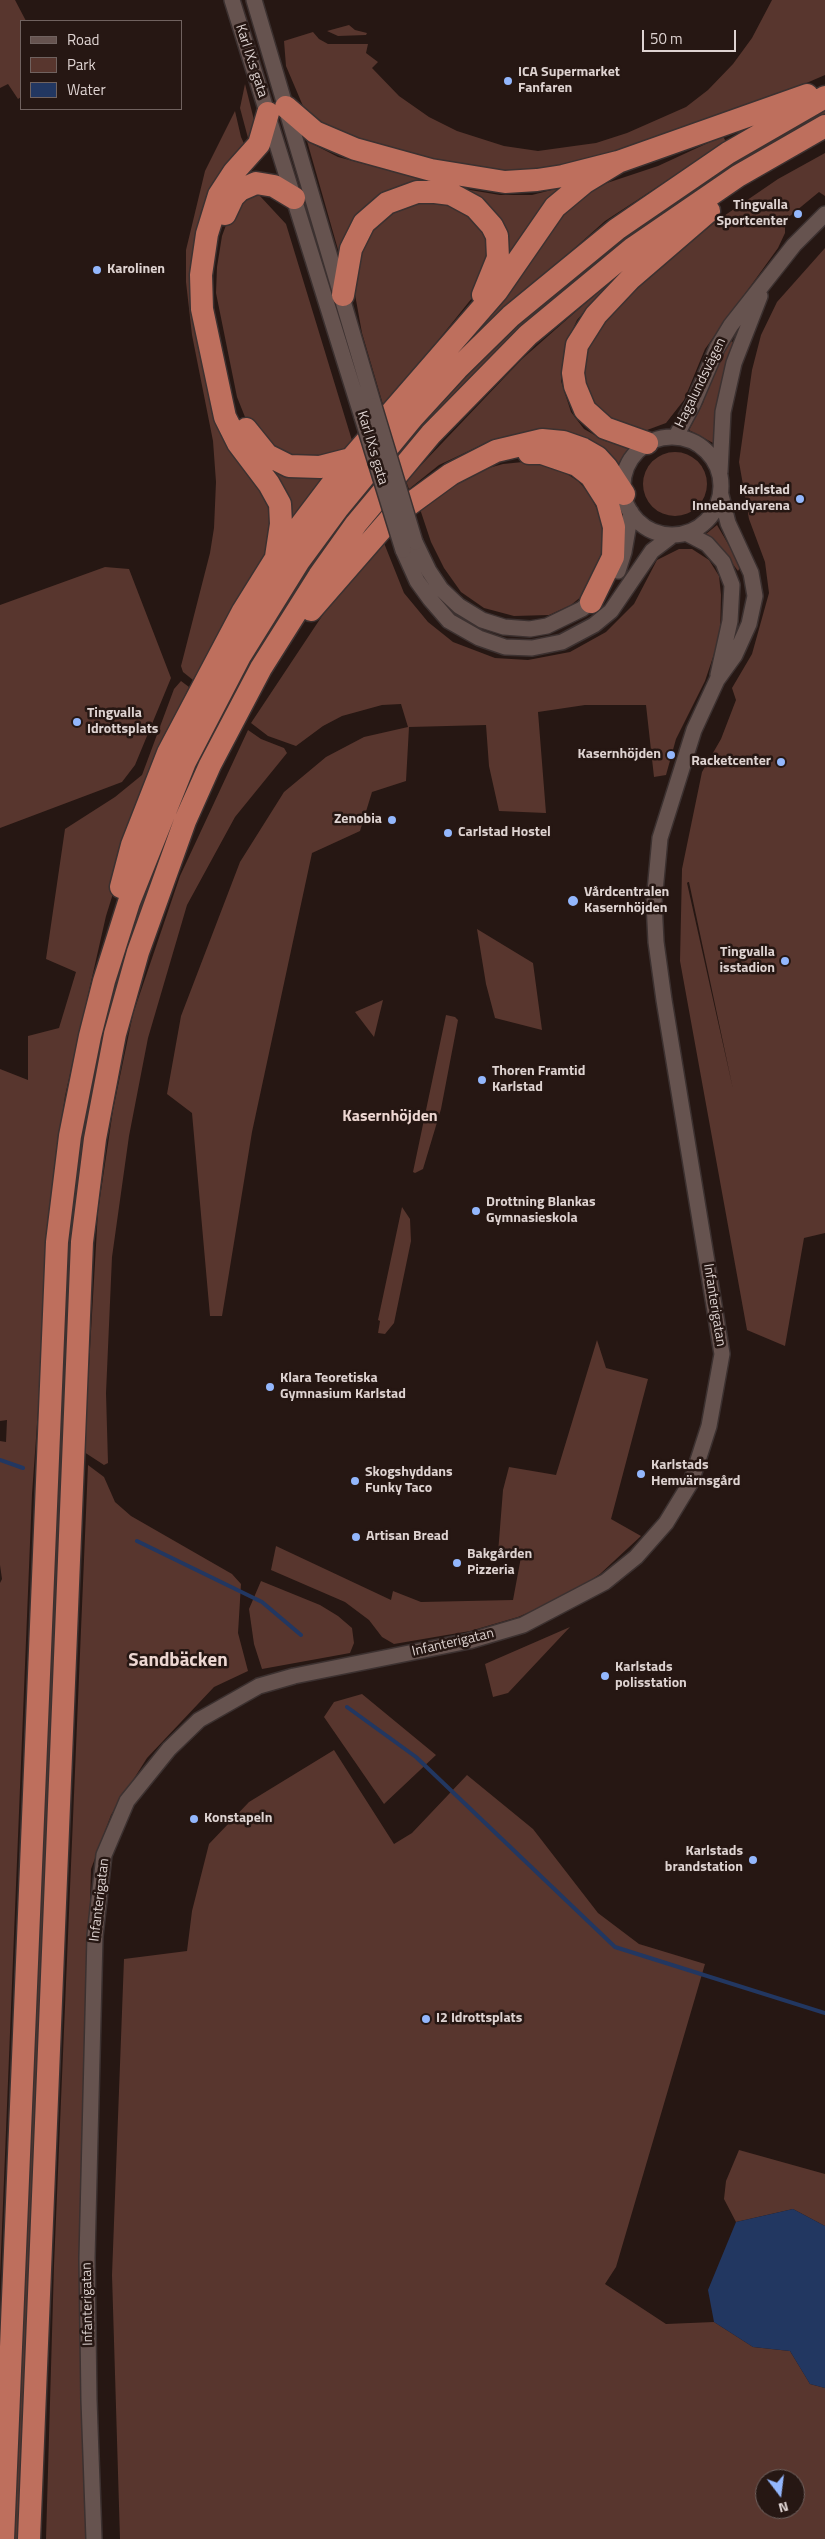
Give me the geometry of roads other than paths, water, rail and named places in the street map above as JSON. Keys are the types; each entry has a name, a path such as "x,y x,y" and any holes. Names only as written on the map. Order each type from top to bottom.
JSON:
{"highway":[{"path":"276,558 281,524 280,504 269,484 238,443 225,417 202,309 201,276 207,234 219,195 234,172 259,144 277,110 324,138 354,149 431,170 505,182 537,180 618,162 825,88"},
{"path":"104,981 129,902 161,816 189,753 240,656 266,612 344,501 413,417 457,369 511,316 554,278 668,192 728,153 825,97"},
{"path":"29,2539 82,1252 94,1139 115,1034 138,952 165,875 210,766 261,668 319,576 356,524 431,434 476,386 562,305 633,248 738,176 825,126"},
{"path":"647,444 605,428 585,410 579,400 572,373 577,345 583,332 596,315 630,279 683,231 793,144"},
{"path":"3,2539 2,2514 57,1242 70,1136 104,981 117,902 132,845 160,770 192,703 238,620 276,558 351,459 511,273 555,207 585,182 618,162"},
{"path":"294,198 274,186 256,183 240,190 227,208 217,243 212,285 222,356 234,406 249,435 267,455 289,466 310,468 351,459"},
{"path":"343,295 351,249 360,229 375,212 387,203 418,192 451,194 475,207 485,216 496,236 498,247 498,258 494,272 469,322"},
{"path":"261,668 392,516 451,474 496,451 521,443 542,440 563,442 584,449 607,468 627,503"},
{"path":"486,457 535,453 559,457 577,465 591,476 600,488 611,514 614,527 613,557 591,602"}],"street":[{"name":"Karl IX:s gata","path":"232,0 277,110 343,295 374,406 417,581 430,599 449,621 479,638 505,647 532,648 562,642 594,626 611,611 652,551 680,534"},
{"name":"Karl IX:s gata","path":"254,0 294,198 362,417 409,546 440,589 459,606 482,620 504,627 530,629 561,621 591,602 609,584 619,570 624,552 627,503"},
{"name":"Hagalundsvägen","path":"676,436 693,404 717,348 730,325 794,246 825,214"},
{"name":"Hagalundsvägen","path":"720,475 723,412 734,363 765,283"},
{"path":"676,436 691,440 704,448 714,460 720,475 721,495 709,519 680,534 656,532 649,528 627,503 623,479 627,465 635,453 647,444 661,438 676,436"},
{"name":"Infanterigatan","path":"94,2539 89,2400 87,2258 94,1936 104,1855 127,1801 169,1749 198,1720 259,1686 294,1676 469,1640 523,1626 570,1603 605,1582 636,1557 666,1523 691,1482 709,1426 722,1354 664,1000 656,942 654,902 660,838 694,730 717,680 735,655 749,624 755,596 751,573 728,524 721,495"},
{"name":"Infanterigatan","path":"680,534 707,544 724,562 732,586 730,621 717,680"}],"water":[{"path":"793,2209 825,2226 825,2388 810,2384 790,2351 753,2347 714,2322 708,2290 736,2222"}],"waterway":[{"path":"0,1460 23,1468"},
{"path":"137,1541 262,1602 301,1635"},
{"path":"347,1707 416,1757 615,1947 825,2013"}],"place":[{"name":"ICA Supermarket Fanfaren","path":"508,81"},
{"name":"Tingvalla Sportcenter","path":"798,214"},
{"name":"Karolinen","path":"97,270"},
{"name":"Karlstad Innebandyarena","path":"800,499"},
{"name":"Tingvalla Idrottsplats","path":"77,722"},
{"name":"Kasernhöjden","path":"671,755"},
{"name":"Racketcenter","path":"781,762"},
{"name":"Zenobia","path":"392,820"},
{"name":"Carlstad Hostel","path":"448,833"},
{"name":"Vårdcentralen Kasernhöjden","path":"573,901"},
{"name":"Tingvalla isstadion","path":"785,961"},
{"name":"Thoren Framtid Karlstad","path":"482,1080"},
{"name":"Drottning Blankas Gymnasieskola","path":"476,1211"},
{"name":"Klara Teoretiska Gymnasium Karlstad","path":"270,1387"},
{"name":"Karlstads Hemvärnsgård","path":"641,1474"},
{"name":"Skogshyddans Funky Taco","path":"355,1481"},
{"name":"Artisan Bread","path":"356,1537"},
{"name":"Bakgården Pizzeria","path":"457,1563"},
{"name":"Karlstads polisstation","path":"605,1676"},
{"name":"Konstapeln","path":"194,1819"},
{"name":"Karlstads brandstation","path":"753,1860"},
{"name":"I2 Idrottsplats","path":"426,2019"}],"district":[{"name":"Kasernhöjden","path":"390,1117"},
{"name":"Sandbäcken","path":"178,1661"}]}
